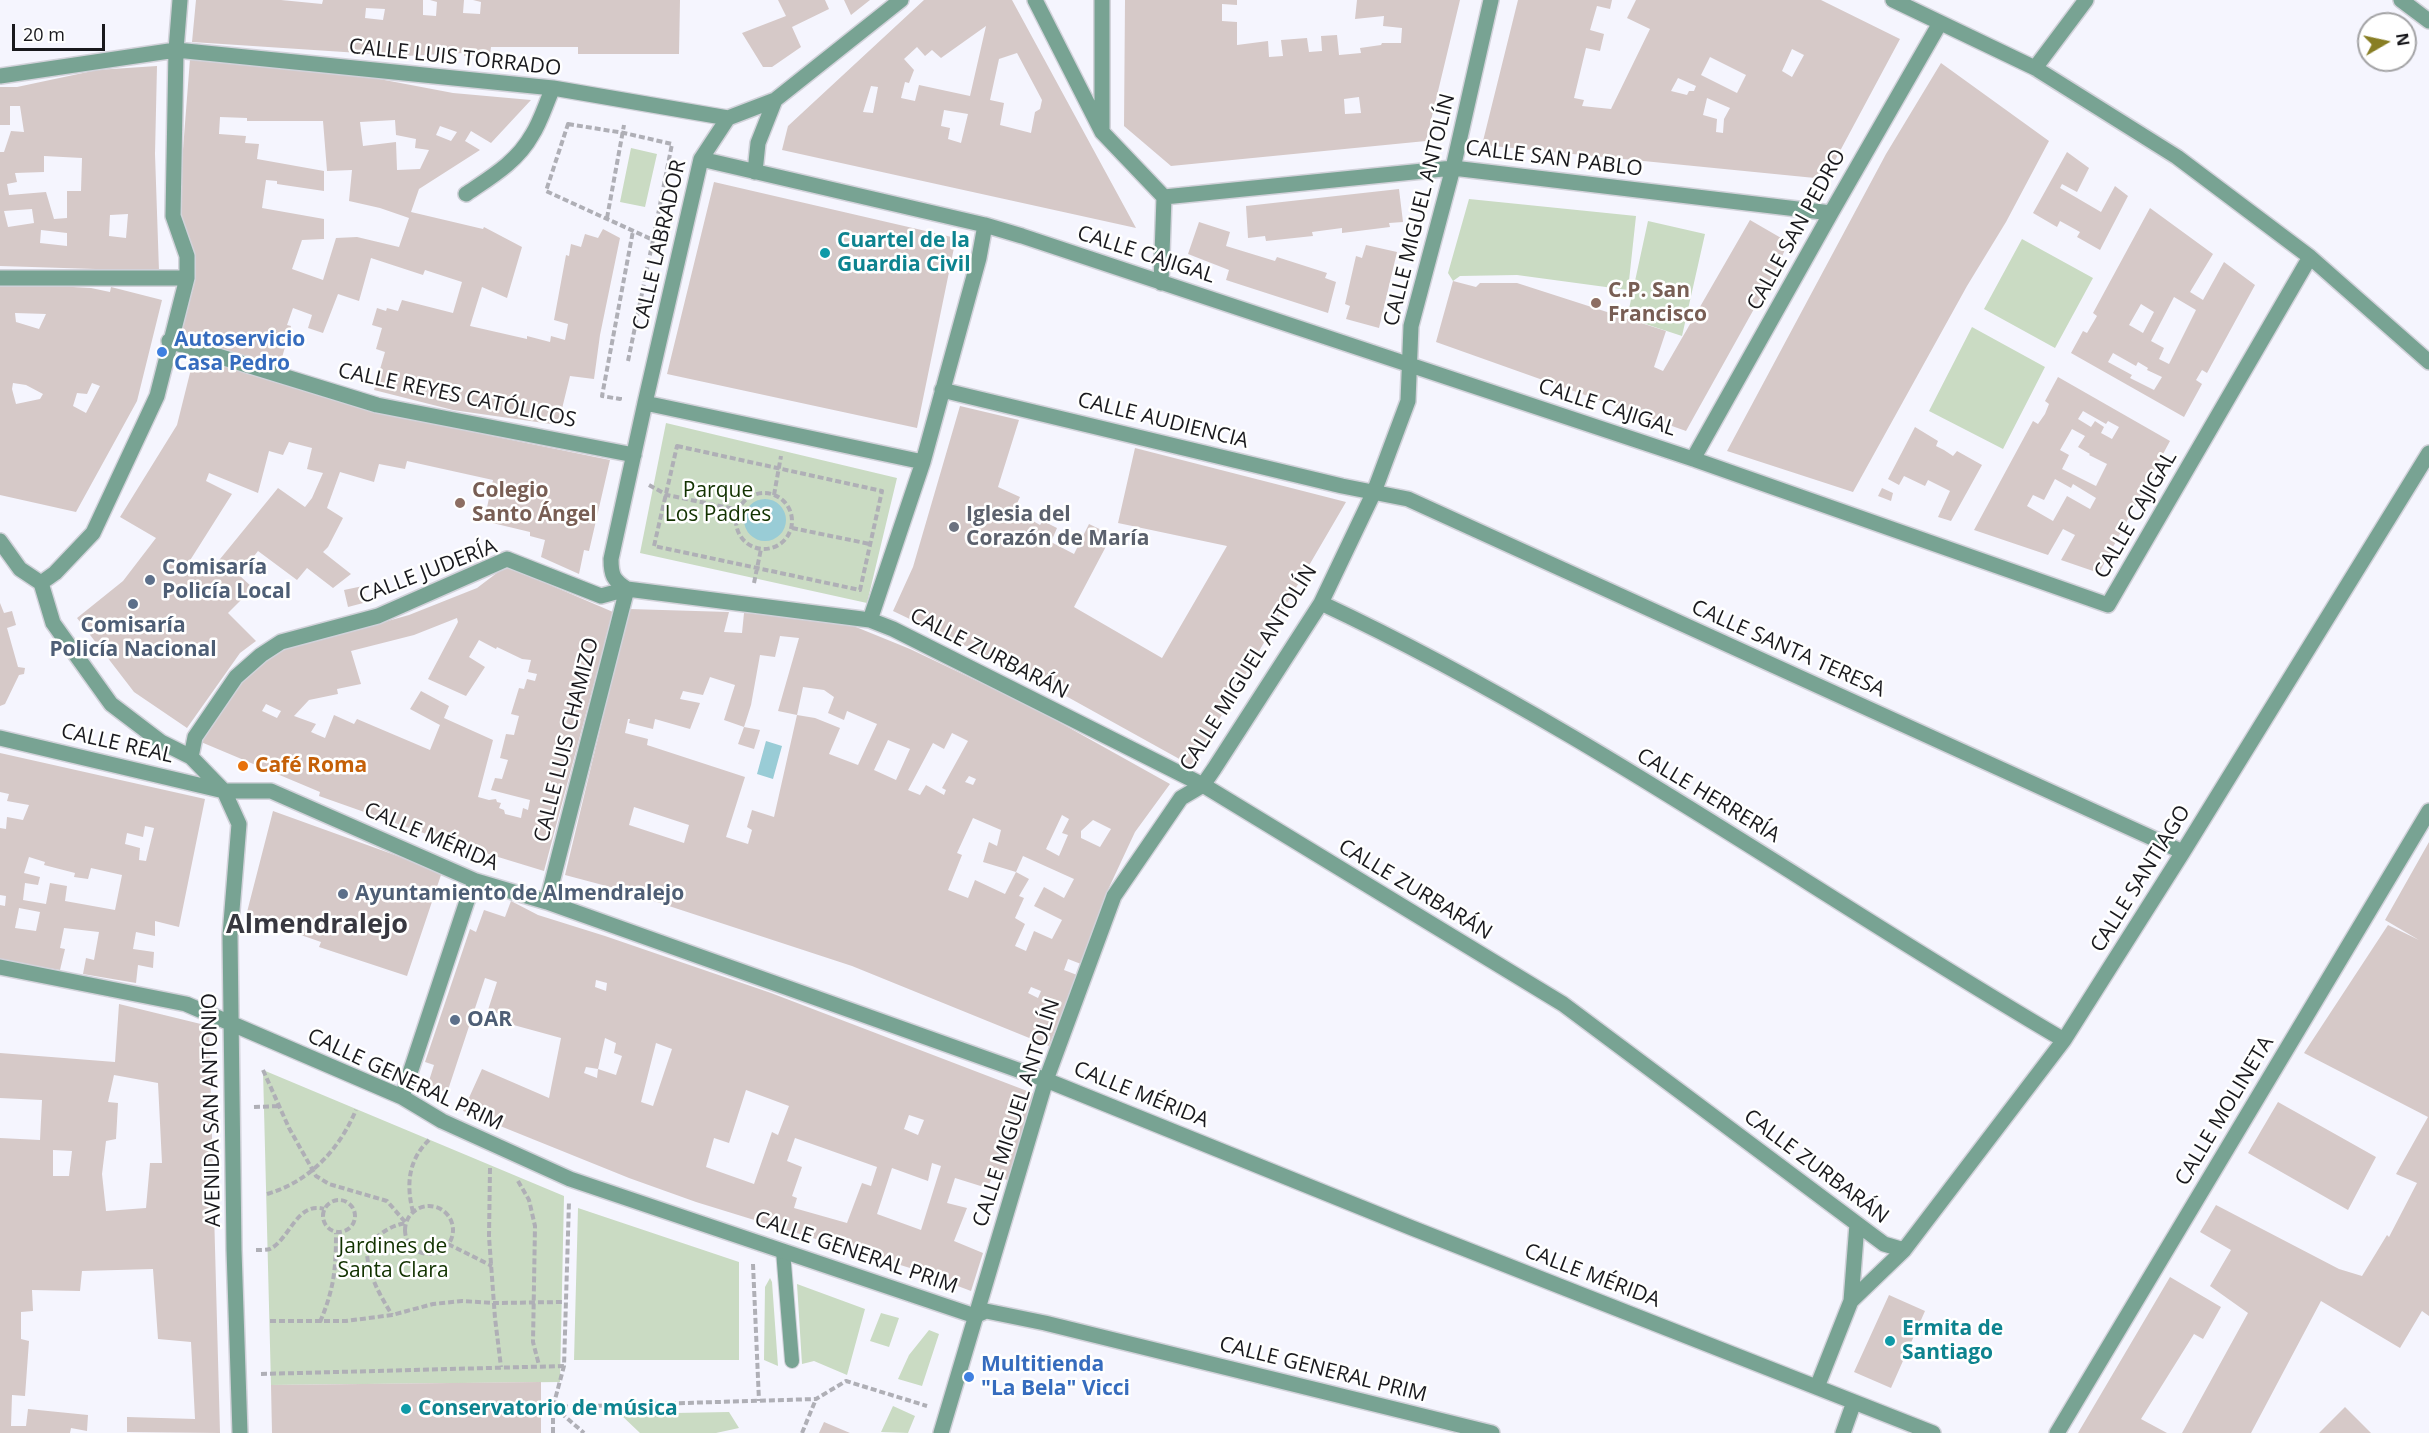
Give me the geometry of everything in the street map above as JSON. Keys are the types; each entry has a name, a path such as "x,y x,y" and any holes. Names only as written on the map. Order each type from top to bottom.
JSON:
{"street":[{"path":"0,541 20,569 41,583 55,573 93,533 157,396 169,341 187,278 187,256 173,216 176,50 180,0"},
{"path":"728,118 775,100 901,0"},
{"path":"1035,0 1102,132 1164,197 1161,283"},
{"path":"1102,0 1102,132"},
{"name":"CALLE MIGUEL ANTOLÍN","path":"941,1433 1046,1080 1114,896 1181,798 1203,785 1321,603 1374,492 1408,401 1411,326 1453,168 1491,0"},
{"path":"1893,0 2035,68 2177,157 2310,257 2429,362"},
{"path":"2035,68 2086,0"},
{"path":"2401,0 2429,21"},
{"name":"CALLE SAN PEDRO","path":"1693,459 1940,23"},
{"name":"CALLE LUIS TORRADO","path":"0,76 176,50 553,88 728,118"},
{"path":"466,194 505,168 520,152 532,135 553,88"},
{"path":"755,172 758,143 775,100"},
{"name":"CALLE LABRADOR","path":"627,589 614,581 611,573 611,559 700,159 728,118"},
{"name":"CALLE CAJIGAL","path":"700,159 985,225 1693,459 2108,605 2310,257"},
{"name":"CALLE SAN PABLO","path":"1164,197 1453,168 1831,213"},
{"path":"870,620 923,462 979,258 985,225"},
{"path":"0,278 187,278"},
{"name":"CALLE REYES CATÓLICOS","path":"169,341 377,405 634,455"},
{"name":"CALLE AUDIENCIA","path":"942,390 1374,492"},
{"path":"645,403 923,462"},
{"name":"CALLE SANTIAGO","path":"1851,1300 1904,1251 2064,1040 2429,453"},
{"name":"CALLE SANTA TERESA","path":"1374,492 1408,499 2183,852"},
{"name":"CALLE JUDERÍA","path":"191,757 195,737 236,677 261,655 281,642 378,616 507,559 601,596 627,589 749,605"},
{"name":"AVENIDA SAN ANTONIO","path":"41,583 53,623 111,704 161,742 191,757 224,791 239,824 230,935 234,1250 240,1433"},
{"name":"CALLE LUIS CHAMIZO","path":"547,902 627,589"},
{"name":"CALLE HERRERÍA","path":"1321,603 1484,685 1694,810 2064,1040"},
{"name":"CALLE ZURBARÁN","path":"749,605 870,620 893,629 1203,785 1563,1004 1884,1244 1904,1251"},
{"name":"CALLE REAL","path":"0,738 224,791"},
{"name":"CALLE MÉRIDA","path":"224,791 271,791 476,881 547,902 1046,1080 1412,1228 1933,1433"},
{"name":"CALLE MOLINETA","path":"2056,1433 2429,811"},
{"path":"402,1097 467,901 476,881"},
{"name":"CALLE GENERAL PRIM","path":"0,967 186,1004 232,1026 402,1097 442,1121 570,1179 975,1316 986,1311 1045,1323 1492,1433"},
{"name":"CALLE SANTIAGO","path":"1817,1387 1851,1300 1857,1224"},
{"path":"1843,1433 1854,1402"}],"lane":[{"path":"783,1251 792,1361"}],"path":[{"path":"627,365 653,240 672,144 568,124 546,191 653,240"},
{"path":"607,218 624,125"},
{"path":"622,388 620,399 602,396 633,231"},
{"path":"774,495 786,432"},
{"path":"677,446 779,467 882,491 861,590 654,546 677,446"},
{"path":"630,476 667,495 739,510"},
{"path":"759,494 774,495 784,501 790,509 792,528 782,544 773,548 754,548 740,536 737,528 739,510 743,502 751,497 759,494"},
{"path":"792,528 870,544"},
{"path":"749,605 761,549"},
{"path":"263,1071 312,1172 329,1184 387,1201 406,1223"},
{"path":"267,1194 298,1182 312,1172 334,1148 350,1125 356,1110"},
{"path":"413,1212 408,1180 420,1148 430,1140"},
{"path":"490,1165 489,1237 501,1367"},
{"path":"515,1175 529,1200 535,1226 533,1342 539,1365"},
{"path":"553,1433 553,1407 564,1366 564,1302 570,1179"},
{"path":"332,1201 349,1203 354,1209 355,1216 349,1229 336,1233 325,1226 322,1215 324,1209 332,1201"},
{"path":"428,1206 443,1210 452,1223 453,1230 448,1244 436,1253 421,1252 409,1242 405,1235 406,1223 413,1212 428,1206"},
{"path":"234,1250 269,1250 283,1239 307,1209 318,1207 324,1209"},
{"path":"392,1315 371,1275 366,1261 367,1248 384,1231 394,1225 406,1223"},
{"path":"320,1322 332,1294 336,1233"},
{"path":"752,1240 759,1401"},
{"path":"448,1244 492,1266"},
{"path":"270,1321 346,1321 392,1315 433,1304 462,1301 564,1302"},
{"path":"239,1376 564,1366"},
{"path":"553,1407 816,1399 846,1381 946,1412"},
{"path":"802,1433 816,1399"},
{"path":"553,1407 584,1433"}],"green space":[{"path":"631,148 657,154 645,207 620,202"},
{"path":"1469,199 1636,216 1628,290 1517,275 1460,276 1453,281 1448,273"},
{"path":"1648,221 1705,234 1682,336 1627,318"},
{"path":"2022,239 2093,278 2055,348 1984,309"},
{"path":"1972,327 2045,367 2003,449 1929,411"},
{"name":"Parque Los Padres","path":"666,423 897,478 867,603 640,553"},
{"name":"Jardines de Santa Clara","path":"263,1070 564,1196 560,1382 271,1385"},
{"path":"578,1208 739,1262 739,1360 574,1360"},
{"path":"770,1278 778,1366 764,1360 765,1287"},
{"path":"797,1284 865,1309 847,1375 814,1361 802,1364"},
{"path":"881,1313 899,1318 889,1347 870,1341"},
{"path":"929,1330 939,1334 922,1386 898,1379 909,1355"},
{"path":"893,1406 915,1416 908,1433 881,1432"},
{"path":"729,1412 739,1428 716,1433 640,1433 620,1414"}],"water":[{"path":"765,499 780,505 786,520 780,535 765,541 750,535 744,520 750,505"},
{"path":"766,741 782,746 773,779 757,774"}],"building":[{"path":"196,0 281,0 322,4 323,0 423,0 423,15 436,16 437,2 430,0 464,0 463,13 480,14 481,2 473,0 680,0 679,54 578,54 578,47 491,47 490,55 464,56 464,53 405,56 192,42","holes":["366,8 385,9 383,20 365,18"]},
{"path":"778,0 825,0 829,9 792,27 801,47 772,67 763,67 742,33 786,16"},
{"path":"844,0 870,0 851,15"},
{"path":"924,0 1012,0 1136,228 782,150 788,126","holes":["986,26 970,96 919,85 915,101 901,98 905,82 909,83 914,70 904,59 917,47 925,56 932,50 941,58","1017,53 1042,100 1040,109 1035,112 1031,133 1000,125 1004,103 990,100 999,59","871,86 878,87 873,113 863,112","944,110 968,114 961,143 948,139 950,128 941,126"]},
{"path":"1125,0 1237,0 1237,5 1222,4 1222,21 1237,22 1237,45 1268,41 1269,57 1283,56 1281,40 1307,38 1309,52 1322,51 1321,36 1337,35 1339,55 1361,53 1360,48 1382,43 1401,43 1402,28 1383,26 1384,16 1355,19 1357,0 1460,0 1426,141 1171,166 1124,126","holes":["1359,97 1361,113 1345,114 1344,99"]},
{"path":"1518,0 1612,0 1610,9 1597,6 1590,30 1604,34 1600,51 1586,48 1574,98 1584,100 1582,106 1611,109 1650,29 1627,18 1636,0 1821,0 1900,39 1825,179 1482,145","holes":["1792,49 1804,55 1792,77 1782,71","1710,57 1746,75 1737,93 1701,75","1678,78 1696,86 1694,91 1689,91 1687,95 1671,91","1707,98 1730,108 1724,119 1723,133 1716,132 1717,119 1703,115"]},
{"path":"190,59 337,71 453,93 531,100 491,143 471,131 465,141 480,150 419,189 411,212 483,229 484,227 522,247 507,298 482,287 470,326 550,342 551,336 565,340 568,324 554,320 566,255 569,256 571,244 581,247 585,234 598,238 603,229 620,238 600,335 594,379 570,376 558,425 453,410 374,390 385,352 376,349 382,328 372,325 377,308 398,311 402,300 453,313 462,282 425,270 423,275 371,258 359,301 338,294 323,333 308,328 312,315 293,308 287,325 291,326 279,368 181,335 193,258 178,214","holes":["220,117 247,118 247,121 323,121 327,171 352,170 349,201 409,218 399,247 357,237 336,238 323,280 292,269 302,240 324,239 324,219 262,208 266,180 277,181 277,184 324,191 324,171 257,159 259,144 245,143 246,136 219,134","395,120 396,135 416,139 415,148 429,150 420,169 397,170 396,142 363,146 360,122","440,126 457,132 451,141 436,135"]},
{"path":"1941,63 2049,141 2006,222 1967,286 1853,492 1727,451 1886,154"},
{"path":"157,66 155,154 159,271 0,266 0,152 4,152 11,131 24,132 20,106 10,106 10,125 0,125 0,87 17,87 97,70","holes":["44,156 82,158 81,191 67,191 67,218 54,219 46,192 9,195 7,184 17,182 15,173 44,172","32,209 34,223 8,227 4,211","128,214 126,238 109,236 110,215","41,230 67,233 67,246 40,243"]},
{"path":"2067,152 2089,168 2077,192 2062,184 2060,188 2101,212 2115,186 2128,196 2100,250 2077,237 2080,232 2060,221 2057,227 2033,213"},
{"path":"714,182 956,238 917,428 667,374"},
{"path":"1399,189 1403,222 1389,223 1390,227 1342,233 1342,228 1312,232 1313,236 1266,241 1265,236 1248,238 1246,206"},
{"path":"2150,208 2213,254 2190,292 2203,300 2224,262 2255,285 2207,373 2202,370 2196,380 2202,384 2184,417 2071,353 2083,331 2087,333 2097,316 2093,313","holes":["2174,297 2196,310 2169,364 2159,359 2164,348 2151,341","2141,304 2154,312 2143,333 2129,325","2113,353 2136,366 2138,362 2148,368 2147,370 2162,377 2154,390 2130,378 2132,375 2108,362"]},
{"path":"1750,220 1788,242 1779,264 1686,431 1436,342 1453,281 1476,287 1480,283 1517,283 1666,331 1654,367 1663,371"},
{"path":"1199,222 1230,232 1226,246 1275,261 1277,257 1327,273 1325,278 1336,282 1328,313 1226,280 1229,270 1188,254"},
{"path":"1366,245 1397,252 1379,328 1346,319 1350,306 1345,304 1356,256 1362,258"},
{"path":"0,283 91,288 110,292 111,287 162,300 137,401 76,512 0,495","holes":["15,313 46,314 39,329 16,322","13,383 26,385 43,394 40,399 16,404 12,389","92,383 100,386 86,413 73,406 77,393 87,394"]},
{"path":"194,357 394,416 610,460 589,551 584,550 579,574 541,557 545,540 530,536 530,532 484,521 493,480 407,461 405,469 379,464 374,482 340,472 327,508 343,518 323,552 351,574 333,588 307,568 297,580 258,551 239,575 253,588 228,613 256,641 240,653 187,728 134,692 77,618 123,581 156,538 120,517 177,425","holes":["289,442 312,448 307,469 323,473 312,498 305,507 278,488 207,575 189,562 232,494 206,481 209,473 258,493 269,451 283,455"]},
{"path":"2058,377 2170,441 2099,573 2061,560 2075,535 2063,529 2048,555 1974,530 2033,421 2038,424 2045,414 2049,404 2045,401","holes":["2083,411 2106,424 2108,421 2119,427 2112,439 2101,433 2104,427 2095,421 2091,427 2078,419","2072,429 2085,436 2078,447 2107,464 2096,486 2062,469 2069,455 2060,450","2055,479 2071,488 2073,484 2096,498 2090,509 2067,496 2053,521 2027,506 2033,495 2044,500"]},
{"path":"960,406 1019,420 998,487 1020,497 1014,510 1040,525 1043,521 1057,528 1051,542 1074,554 1089,524 1112,535 1074,607 1162,658 1227,546 1118,523 1135,448 1346,502 1192,766 1037,680 893,611 913,567"},
{"path":"1915,427 1938,441 1936,446 1953,456 1957,451 1982,465 1951,521 1938,517 1950,491 1928,480 1925,486 1904,476 1899,485 1888,479"},
{"path":"1882,488 1893,493 1891,501 1878,496"},
{"path":"506,566 613,612 544,871 449,842 319,796 320,792 201,742 238,682 282,648 344,630 345,633 409,615 477,588","holes":["457,618 458,622 428,679 466,696 485,667 469,657 479,640 496,649 497,647 522,659 531,660 528,672 537,674 535,681 527,679 524,689 519,688 511,714 519,716 514,735 506,734 500,758 508,760 502,779 495,778 491,790 530,800 528,810 523,808 521,818 505,814 504,810 499,808 501,803 496,799 478,797 493,740 444,718 449,706 421,691 410,709 440,725 430,750 357,719 354,724 334,715 325,738 311,732 316,724 294,716 309,700 338,694 337,689 361,684 351,651 414,635","266,704 281,711 277,718 262,711"]},
{"path":"363,586 367,602 348,607 344,590"},
{"path":"0,603 4,613 12,611 16,625 7,628 18,667 25,668 24,674 19,675 5,704 0,706"},
{"path":"629,609 729,612 724,632 742,633 744,613 785,614 851,625 910,649 1032,707 1170,784 1135,832 1106,894 1081,964 1068,959 1064,970 1077,975 1049,1046 852,966 614,888 565,875","holes":["780,636 799,638 778,711 797,715 774,817 752,810 747,827 752,830 748,844 726,837 745,777 647,745 648,739 625,733 628,719 630,719 629,723 653,729 655,719 690,729 700,703 680,699 683,691 703,695 710,677 735,685 724,720 744,727 751,705 760,655 775,657","803,687 824,690 834,697 828,713 844,720 847,711 877,724 858,765 829,754 840,728 815,718 797,715","952,733 968,741 942,788 946,790 944,795 926,785 920,795 908,790 933,743 944,749","888,740 910,749 896,780 874,770","969,776 976,779 973,785 965,782","634,807 689,825 684,843 629,825","1062,815 1069,819 1062,833 1068,835 1059,856 1046,849","973,818 1001,830 997,846 989,842 983,862 1016,872 1005,894 975,880 968,898 948,890 962,855 957,853","1093,820 1111,829 1100,847 1081,838 1081,831","1023,856 1074,879 1064,898 1044,887 1034,906 1062,920 1052,939 1034,931 1026,951 1015,946 1025,924 1015,918 1024,898 1019,896 1029,879 1016,872","1031,987 1041,991 1038,998 1028,993"]},
{"path":"744,727 760,730 754,749 738,744"},
{"path":"0,753 205,799 179,927 155,921 155,936 136,932 133,949 154,952 153,968 138,965 136,983 83,974 86,958 94,960 99,932 64,928 60,948 65,949 60,970 0,960 0,905 5,906 6,896 0,895 0,828 6,829 7,817 23,820 29,805 7,801 9,794 0,792","holes":["145,826 154,828 146,861 139,860 140,848 125,844 127,833 143,837","29,857 45,862 44,865 75,873 74,877 88,879 91,868 122,875 115,910 65,901 67,886 50,883 46,904 23,900 25,883 38,885 40,877 24,873","19,908 40,912 36,931 15,928"]},
{"name":"Ayuntamiento de Almendralejo","path":"273,811 442,872 407,976 319,947 321,942 246,916"},
{"path":"2429,842 2429,1316 2422,1311 2400,1348 2321,1301 2251,1433 2182,1433 2248,1313 2210,1286 2231,1250 2200,1232 2216,1205 2339,1269 2362,1276 2387,1235 2389,1237 2417,1183 2396,1174 2428,1117 2304,1053 2388,925 2419,940 2385,920"},
{"path":"511,901 538,915 771,993 1035,1094 1007,1180 994,1174 987,1188 955,1178 947,1203 967,1208 954,1241 983,1253 971,1291 910,1268 696,1202 629,1178 463,1111 482,1069 549,1098 561,1038 499,1021 500,1014 488,1010 497,982 485,978 447,1093 428,1084 434,1065 425,1062 470,929 476,932 484,910 505,917","holes":["596,980 607,983 606,991 595,987","605,1038 616,1043 614,1053 622,1056 616,1075 598,1069","656,1043 672,1049 653,1106 641,1102","586,1067 598,1069 597,1078 584,1073","746,1090 789,1106 778,1135 772,1132 754,1184 706,1167 714,1138 729,1143","909,1115 924,1120 918,1135 904,1129","795,1138 877,1167 871,1186 862,1183 847,1223 794,1208 797,1198 792,1196 802,1167 787,1161","932,1163 941,1166 921,1230 877,1214 892,1168 928,1181"]},
{"path":"119,1004 209,1026 220,1433 127,1432 127,1417 195,1419 191,1342 158,1339 153,1269 82,1271 80,1291 32,1290 33,1311 21,1312 21,1339 29,1341 25,1396 12,1395 11,1426 26,1426 28,1409 88,1415 87,1431 71,1428 70,1433 0,1433 0,1138 40,1140 42,1100 0,1098 0,1053 115,1062","holes":["114,1075 158,1083 162,1163 150,1163 146,1208 106,1211 102,1174 106,1141 116,1139 118,1103 108,1102","53,1150 72,1151 69,1176 53,1176"]},
{"path":"2278,1102 2376,1157 2348,1210 2248,1153"},
{"path":"2170,1277 2221,1307 2203,1339 2194,1334 2141,1419 2167,1433 2078,1433"},
{"name":"Ermita de Santiago","path":"1889,1295 1925,1311 1891,1388 1854,1372"},
{"name":"Conservatorio de música","path":"541,1382 541,1433 272,1433 271,1385"},
{"path":"2345,1407 2371,1433 2319,1433"},
{"path":"824,1422 850,1433 819,1433"}],"place":[{"name":"Cuartel de la Guardia Civil","path":"825,253"},
{"name":"C.P. San Francisco","path":"1596,303"},
{"name":"Autoservicio Casa Pedro","path":"162,352"},
{"name":"Colegio Santo Ángel","path":"460,503"},
{"name":"Iglesia del Corazón de María","path":"954,527"},
{"name":"Comisaría Policía Local","path":"150,580"},
{"name":"Comisaría Policía Nacional","path":"133,604"},
{"name":"Café Roma","path":"243,766"},
{"name":"Ayuntamiento de Almendralejo","path":"343,894"},
{"name":"OAR","path":"455,1020"},
{"name":"Ermita de Santiago","path":"1890,1341"},
{"name":"Multitienda \"La Bela\" Vicci","path":"969,1377"},
{"name":"Conservatorio de música","path":"406,1409"}],"district":[{"name":"Almendralejo","path":"317,925"}]}
